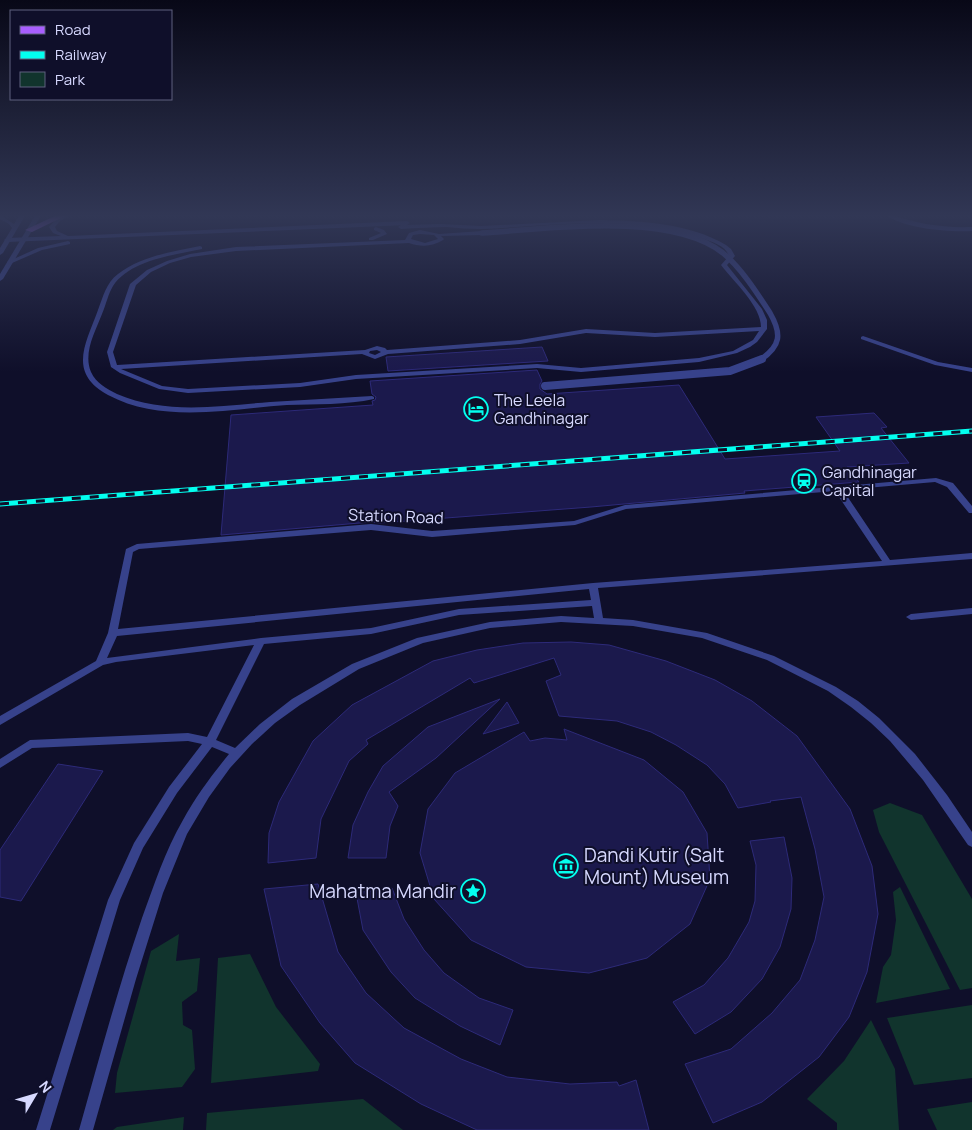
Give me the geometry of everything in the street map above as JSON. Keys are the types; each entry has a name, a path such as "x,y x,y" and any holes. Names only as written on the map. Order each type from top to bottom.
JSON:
{"street":[{"path":"0,279 7,267"},
{"path":"911,617 972,611"}],"lane":[{"path":"136,267 121,275 110,286 85,355 88,373 96,384 117,397 145,406 168,409 372,398"},
{"path":"156,267 140,276 133,284 110,352 114,367 140,381 162,388 188,391 300,385 356,377 537,366 581,370 688,362 720,356 748,346 755,341 764,328 764,320 759,309 725,267"},
{"path":"545,386 730,371 746,367 761,359 773,350 779,335 778,329 772,314 735,267"},
{"path":"114,367 365,352 369,356 376,357 384,355 386,352 520,342 586,331 655,335 764,328"},
{"path":"863,338 937,364 972,370"},
{"path":"836,488 941,481 950,485 972,511"},
{"path":"836,488 887,562"},
{"name":"Station Road","path":"100,663 113,633 129,551 137,547 371,527 432,534 575,523 625,507 836,488"},
{"path":"113,633 593,586 972,556"},
{"path":"593,586 599,621"},
{"path":"0,721 100,663 152,653 370,631 459,612 596,602"},
{"path":"86,1130 131,973 164,873 181,833 199,804 236,753 277,716 308,693 341,673 386,652 459,630 480,626 512,622 575,619 627,622 685,632 734,645 784,664 833,690 864,712 906,750 937,788 972,842"},
{"path":"43,1130 114,900 138,846 173,790 210,742 261,641"},
{"path":"0,764 30,744 188,737 210,742 236,753"}],"green space":[{"path":"890,803 922,815 972,899 972,988 960,990 879,832 873,810"},
{"path":"900,887 950,989 876,1003 883,967 891,955 896,920 893,892"},
{"path":"179,934 176,961 200,958 197,991 182,1002 183,1025 192,1030 195,1069 182,1087 115,1093 117,1073 151,951"},
{"path":"250,954 276,1007 320,1064 318,1071 211,1083 218,958"},
{"path":"972,1005 972,1078 914,1085 887,1018"},
{"path":"871,1020 895,1069 899,1130 837,1130 837,1123 807,1099 844,1061"},
{"path":"363,1099 403,1130 206,1130 207,1113"},
{"path":"972,1102 972,1130 937,1130 927,1109"},
{"path":"184,1117 183,1130 113,1130 117,1127"}],"building":[{"path":"542,347 548,361 388,371 386,357"},
{"path":"537,370 542,381 540,389 547,394 679,385 725,459 840,451 816,417 874,413 887,427 881,428 909,463 847,467 859,482 744,491 745,493 591,507 380,523 371,522 221,535 231,415 373,405 372,401 376,397 372,394 370,381"},
{"path":"571,642 609,645 666,661 715,680 752,701 797,736 850,809 872,866 878,914 867,972 849,1017 819,1057 762,1102 713,1123 685,1064 731,1049 772,1013 800,980 815,940 824,897 815,849 801,797 738,808 725,784 707,765 651,732 617,721 559,716 546,681 561,675 554,658 474,683 470,678 366,740 368,744 349,761 321,819 316,858 268,863 269,833 279,802 313,741 352,705 433,661 477,650 523,643"},
{"path":"500,699 436,758 389,792 398,806 390,826 386,858 348,858 353,825 368,792 383,766 428,727"},
{"path":"507,702 519,723 483,734"},
{"name":"Dandi Kutir (Salt Mount) Museum","path":"564,729 644,760 683,792 707,833 710,879 690,924 647,958 589,973 526,967 471,940 434,899 420,853 428,809 455,773 524,732 530,741 545,738 567,740"},
{"path":"58,764 103,771 21,901 0,897 0,850"},
{"path":"784,837 792,878 791,909 780,947 762,979 731,1012 695,1034 673,1002 704,985 728,958 749,922 755,901 756,865 750,841"},
{"path":"318,884 338,952 366,993 404,1028 461,1059 507,1077 570,1084 617,1082 619,1086 636,1080 649,1130 477,1130 421,1104 355,1063 320,1023 281,966 264,889"},
{"path":"392,888 404,919 424,950 444,973 479,998 513,1010 500,1045 460,1026 415,998 391,972 363,930 356,893"}],"railway":[{"path":"0,504 972,431"}],"place":[{"name":"The Leela Gandhinagar","path":"476,409"},
{"name":"Gandhinagar Capital","path":"804,481"},
{"name":"Dandi Kutir (Salt Mount) Museum","path":"566,866"},
{"name":"Mahatma Mandir","path":"473,891"}]}
